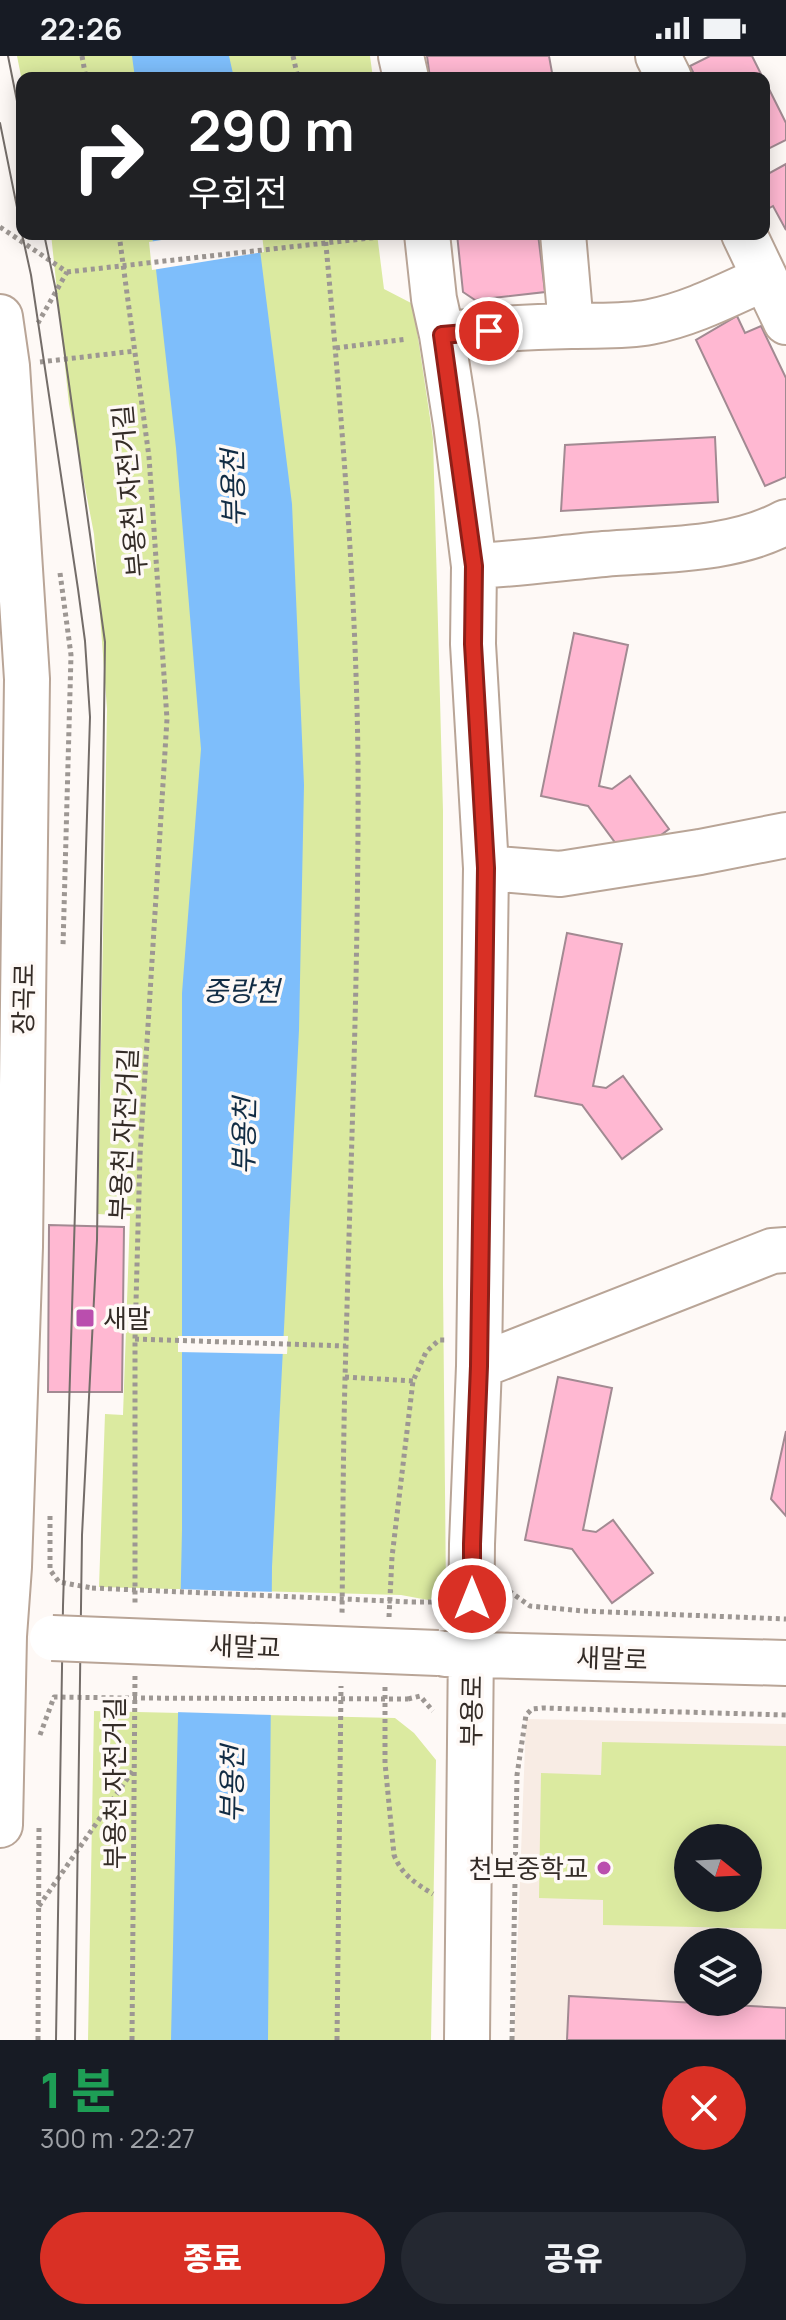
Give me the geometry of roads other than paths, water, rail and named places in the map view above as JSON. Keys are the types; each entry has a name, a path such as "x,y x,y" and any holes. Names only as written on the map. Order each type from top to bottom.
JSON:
{"street":[{"name":"부용로","path":"410,240 434,299 426,337 474,566 473,644 486,868 479,1351 472,1544 455,1654 467,2040"},
{"path":"564,240 571,326"},
{"path":"747,240 786,322"},
{"path":"426,337 650,322 694,311 765,278"},
{"name":"장곡로","path":"18,322 7,366 13,639 9,1567 2,1636 20,1824"},
{"path":"474,566 726,542 786,522"},
{"path":"486,868 560,874 786,835"},
{"path":"479,1351 772,1251 786,1250"},
{"name":"새말교","path":"2,1636 455,1654"},
{"name":"새말로","path":"455,1654 786,1663"}],"water":[{"path":"132,56 229,56 233,72 134,72"},
{"name":"중랑천","path":"153,240 259,240 292,504 304,785 299,1030 272,1567 268,2040 171,2040 182,1530 182,993 201,749 176,448"}],"tram line":[{"path":"8,56 16,96"},
{"path":"0,123 16,202"},
{"path":"23,240 78,589 90,717 63,1606 56,2040"},
{"path":"45,240 56,291 105,642 97,1240 82,1535 75,2040"}],"place":[{"name":"새말","path":"85,1318"},
{"name":"천보중학교","path":"604,1868"}],"water label":[{"name":"부용천","path":"232,488"},
{"name":"부용천","path":"243,1136"},
{"name":"부용천","path":"231,1784"}]}
